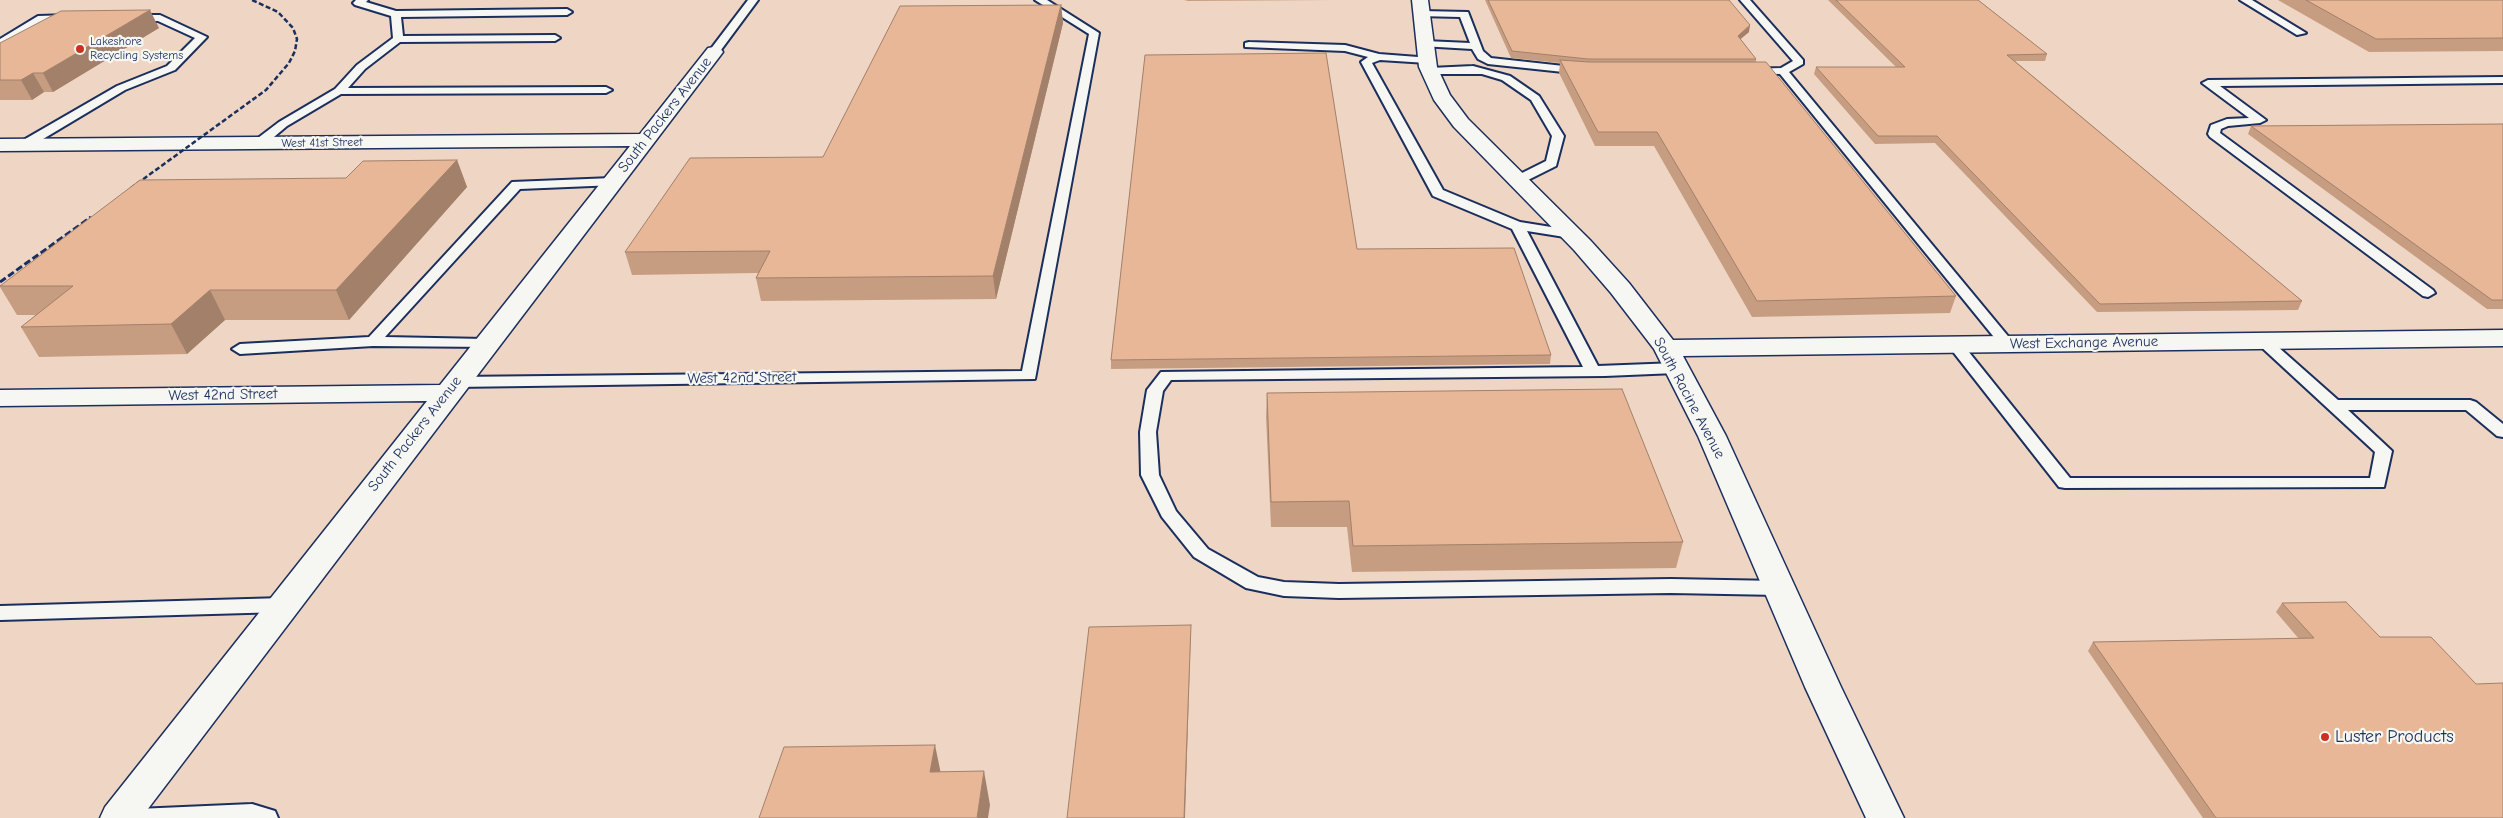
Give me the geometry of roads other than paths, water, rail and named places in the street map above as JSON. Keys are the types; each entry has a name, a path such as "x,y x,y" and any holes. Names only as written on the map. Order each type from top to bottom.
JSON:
{"street":[{"name":"South Racine Avenue","path":"1421,7 1428,58 1441,96 1461,123 1571,234 1620,288 1671,358 1712,436 1779,588 1885,818"},
{"name":"South Packers Avenue","path":"119,818 485,344 714,52"},
{"name":"West 41st Street","path":"0,145 644,140"},
{"name":"West Exchange Avenue","path":"1671,358 1955,344 2503,338"},
{"name":"West 42nd Street","path":"0,398 451,388"}],"lane":[{"path":"363,0 358,3 396,14 567,12"},
{"path":"714,52 753,0"},
{"name":"West 42nd Street","path":"451,388 1029,376 1094,34 1040,0"},
{"path":"1743,71 1783,71 1799,62 1745,0"},
{"path":"2245,0 2301,33"},
{"path":"1421,7 1464,14 1476,46 1482,57 1488,60 1596,71"},
{"path":"396,14 398,39"},
{"path":"0,43 42,18 81,18"},
{"path":"24,145 121,88 171,68 202,37 160,18 121,18"},
{"path":"258,144 282,124 339,91 360,67 398,39 555,38"},
{"path":"1250,45 1345,48 1379,57 1428,58 1506,78 1535,98 1558,136 1552,163 1518,180"},
{"path":"1428,58 1476,46"},
{"path":"1379,57 1366,62 1438,193 1518,226 1571,234"},
{"path":"1783,71 2007,344"},
{"path":"2428,293 2214,134 2215,127 2227,123 2260,120 2208,83 2503,80"},
{"path":"339,91 606,90"},
{"path":"372,341 516,185 612,182"},
{"path":"1518,226 1593,371"},
{"path":"240,349 372,341 485,344"},
{"path":"1955,344 2065,483 2378,483 2384,451 2263,341"},
{"path":"1671,358 1593,371 1167,375 1155,390 1148,432 1150,475 1168,514 1200,553 1253,583 1284,589 1339,591 1671,586 1779,588"},
{"path":"2334,405 2470,405 2503,432"},
{"path":"0,613 283,605"},
{"path":"137,818 252,813 267,818"}],"railway":[{"path":"131,188 266,90 289,63 295,51 297,39 293,28 278,12 252,0"},
{"path":"0,282 91,217"}],"place":[{"name":"Lakeshore Recycling Systems","path":"80,49"},
{"name":"Luster Products","path":"2325,737"}]}
